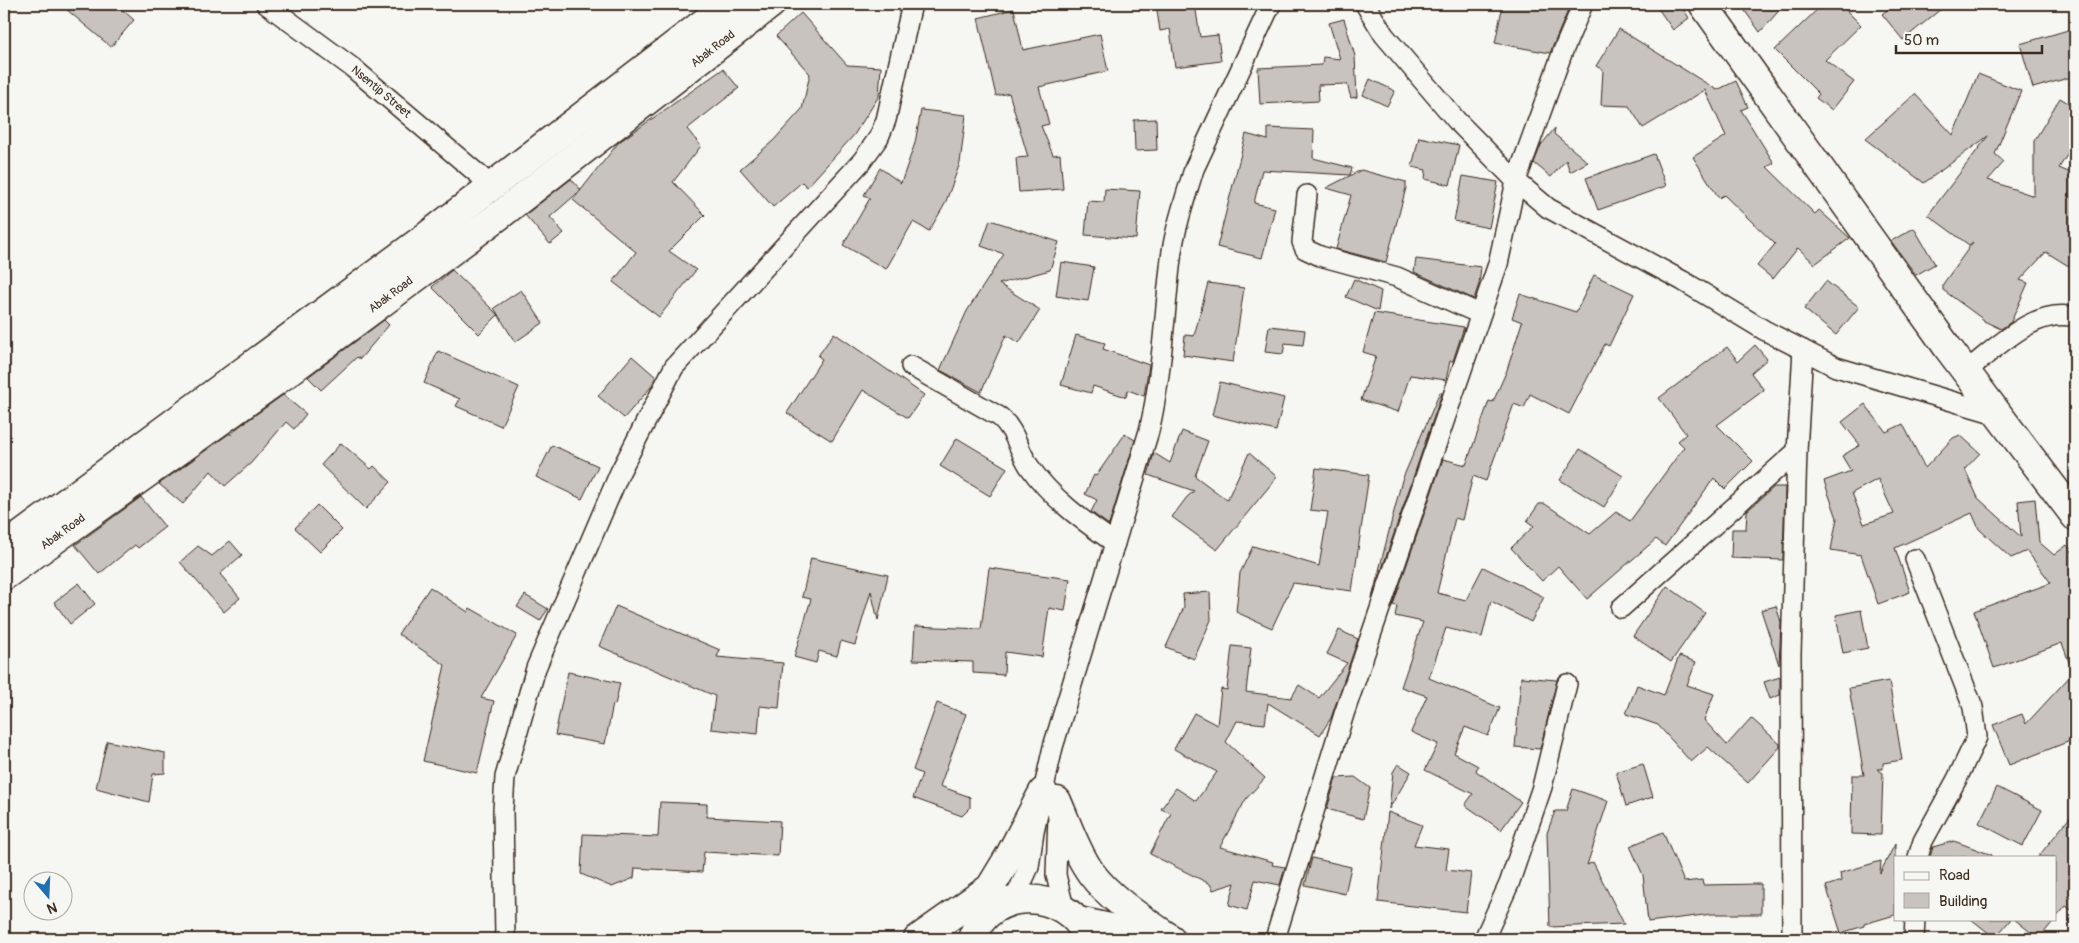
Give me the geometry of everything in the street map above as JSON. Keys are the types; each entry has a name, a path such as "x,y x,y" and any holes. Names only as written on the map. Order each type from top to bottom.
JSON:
{"main road":[{"name":"Abak Road","path":"4,548 492,186 728,4"},
{"name":"Abak Road","path":"4,576 287,372 476,232 771,4"},
{"path":"1703,4 1966,371 2075,516"},
{"path":"918,939 990,888 1050,796 1092,874 1124,906 1171,939"},
{"path":"970,938 982,920 996,908 1014,900 1046,900 1077,923 1160,939"}],"street":[{"name":"Nsentip Street","path":"266,4 352,68 492,186"},
{"path":"505,939 503,810 505,777 536,668 620,472 674,367 862,161 878,137 886,120 912,4"},
{"path":"1014,900 1029,866 1050,796 1053,747 1149,431 1156,398 1173,249 1185,197 1194,169 1271,4"},
{"path":"1364,4 1384,35 1457,121 1516,181 1548,208 1683,280 1764,330 1836,367 1999,415"},
{"path":"1275,939 1344,714 1498,264 1516,181 1563,51 1583,4"},
{"path":"1307,195 1302,242 1305,249 1320,256 1397,277 1480,314"},
{"path":"1966,371 2031,322 2050,316 2075,317"},
{"path":"1792,939 1791,654 1797,451 1803,350"},
{"path":"911,366 1000,417 1010,425 1030,466 1049,488 1077,517 1115,542"},
{"path":"1622,608 1797,451"},
{"path":"1915,559 1973,707 1977,737 1957,779 1922,841 1918,856"},
{"path":"1484,939 1509,884 1542,787 1567,684"},
{"path":"1050,796 1058,836 1056,876 1077,923"},
{"path":"1914,939 1915,920"}],"building":[{"path":"60,4 116,4 134,20 111,47"},
{"path":"1156,4 1195,4 1200,37 1218,35 1221,61 1175,67 1170,29 1160,31"},
{"path":"1503,4 1547,4 1569,8 1550,53 1495,43"},
{"path":"1655,4 1680,4 1689,18 1673,30"},
{"path":"1740,4 1785,4 1760,32"},
{"path":"1823,4 1840,4 1861,25 1825,60 1854,82 1832,110 1816,98 1819,94 1775,50"},
{"path":"1895,4 1947,4 1903,40 1882,14"},
{"path":"1014,9 1023,50 1100,34 1108,71 1039,87 1049,124 1041,126 1053,155 1060,154 1063,189 1019,192 1016,158 1028,157 1009,93 996,96 978,18"},
{"path":"801,13 847,65 881,67 879,96 854,135 807,187 802,182 773,207 740,169 773,141 802,109 810,74 776,36"},
{"path":"1344,19 1355,56 1357,97 1351,98 1347,84 1318,85 1319,101 1260,104 1258,68 1322,65 1323,57 1340,59 1329,23"},
{"path":"2075,28 2075,76 2033,88 2020,44"},
{"path":"1619,29 1717,90 1736,81 1748,107 1741,110 1774,163 1767,167 1815,214 1819,210 1850,238 1815,264 1798,248 1773,279 1757,266 1775,244 1724,195 1719,198 1693,157 1726,136 1705,90 1643,128 1629,106 1601,105 1603,70 1596,66"},
{"path":"723,69 739,88 687,129 701,146 673,182 705,215 669,251 696,270 659,317 613,282 636,252 573,200 619,142"},
{"path":"1978,74 2021,91 1995,154 2004,162 1988,180 2034,196 2034,141 2060,98 2075,107 2075,142 2059,168 2075,175 2075,270 2046,252 2020,280 2028,283 2011,322 2001,329 1984,321 1943,290 1943,284 1973,242 1969,245 1928,215 1988,136 1924,183 1865,139 1915,94 1953,135"},
{"path":"1370,79 1395,91 1387,106 1363,95"},
{"path":"921,110 966,115 960,163 945,204 929,231 913,222 886,269 843,245 870,198 864,195 880,168 901,183 915,143"},
{"path":"1156,119 1157,150 1135,151 1134,120"},
{"path":"1268,128 1314,130 1313,158 1352,168 1350,175 1262,170 1254,203 1275,208 1262,258 1217,247 1246,134 1268,140"},
{"path":"1555,128 1554,134 1588,162 1570,172 1566,160 1551,177 1534,163 1541,145"},
{"path":"1419,137 1459,145 1450,185 1425,179 1426,170 1412,167"},
{"path":"1654,154 1666,186 1598,210 1586,178"},
{"path":"1361,170 1406,182 1386,262 1336,249 1351,195 1326,188"},
{"path":"1463,176 1498,182 1489,228 1454,221"},
{"path":"571,179 581,190 550,217 564,233 550,244 525,215"},
{"path":"1105,189 1140,191 1136,239 1085,235 1088,201 1104,202"},
{"path":"990,220 1059,242 1050,270 999,284 1040,310 1019,343 1006,335 981,392 940,370 967,311 1004,254 981,246"},
{"path":"1914,228 1935,264 1916,275 1891,241"},
{"path":"1416,259 1481,267 1479,284 1474,299 1414,272"},
{"path":"1061,262 1094,267 1088,301 1056,296"},
{"path":"452,270 498,315 479,334 432,287"},
{"path":"1594,275 1634,294 1609,346 1605,344 1569,414 1530,394 1524,408 1514,404 1486,481 1473,476 1462,520 1455,518 1437,593 1466,600 1483,567 1544,597 1531,622 1491,601 1482,637 1446,628 1429,678 1500,708 1488,736 1465,727 1454,753 1478,766 1476,771 1521,802 1501,830 1465,805 1473,794 1425,770 1438,744 1411,732 1427,696 1401,687 1423,622 1395,616 1397,606 1393,605 1443,459 1466,465 1489,401 1493,402 1507,370 1522,322 1512,318 1520,294 1576,312"},
{"path":"1354,279 1381,291 1378,311 1346,297"},
{"path":"1826,281 1859,307 1836,335 1804,309"},
{"path":"1208,283 1244,288 1233,362 1183,355 1185,335 1194,336"},
{"path":"521,290 543,323 515,342 494,308"},
{"path":"1374,313 1464,327 1453,361 1450,361 1446,380 1410,375 1398,412 1361,400 1376,356 1363,352"},
{"path":"384,320 389,325 360,359 357,357 321,390 308,377"},
{"path":"1269,326 1305,330 1303,345 1285,343 1283,354 1265,352"},
{"path":"834,333 924,395 908,418 863,390 832,441 787,413 822,359 818,356"},
{"path":"1076,335 1105,343 1103,349 1149,365 1144,396 1128,390 1126,397 1093,386 1091,393 1061,385"},
{"path":"1755,345 1767,359 1751,373 1764,390 1717,425 1753,461 1725,489 1714,478 1665,546 1656,539 1587,599 1558,566 1542,581 1511,548 1534,526 1527,521 1539,504 1545,504 1590,534 1616,512 1630,521 1684,447 1678,441 1686,434 1659,398 1727,347 1738,361"},
{"path":"438,351 519,387 501,426 456,406 460,399 424,383"},
{"path":"632,356 656,377 651,387 624,418 598,396"},
{"path":"1220,382 1284,398 1276,431 1212,415"},
{"path":"1440,392 1442,393 1372,598 1402,480"},
{"path":"283,395 306,414 294,429 286,422 251,463 225,486 211,471 183,504 159,484 230,433 231,435 237,428"},
{"path":"1865,404 1886,432 1903,424 1925,468 1953,438 1960,435 1980,453 1965,469 1978,498 2021,537 2018,501 2035,499 2039,542 2054,555 2067,545 2075,555 2075,739 2009,765 1993,725 2022,714 2026,724 2073,673 2062,643 1994,668 1974,611 2051,583 2027,551 2011,558 1979,529 1972,513 1895,548 1910,592 1878,604 1861,555 1831,550 1837,518 1824,481 1851,471 1842,456 1860,445 1842,422","holes":["1878,479 1894,514 1864,524 1852,493"]},
{"path":"1182,431 1208,441 1195,476 1227,500 1249,453 1277,477 1217,550 1172,517 1194,491 1148,475 1154,453 1170,463"},
{"path":"1125,434 1135,440 1109,525 1091,512 1097,500 1085,494 1094,475 1096,476"},
{"path":"957,438 1007,468 990,496 940,466"},
{"path":"341,443 371,469 374,466 391,482 366,509 321,465"},
{"path":"552,445 598,466 582,499 536,477"},
{"path":"1580,449 1623,476 1604,507 1560,480"},
{"path":"1316,468 1369,475 1352,591 1293,583 1272,628 1236,612 1240,573 1253,546 1319,566 1328,512 1310,510"},
{"path":"1774,487 1785,487 1783,560 1731,558 1732,529 1746,529 1747,511"},
{"path":"141,497 165,527 138,548 135,545 99,574 75,545"},
{"path":"317,505 342,530 320,552 295,528"},
{"path":"230,541 242,555 220,574 240,598 224,612 180,562 198,546 212,556"},
{"path":"811,558 888,575 878,620 871,591 855,645 841,641 837,656 819,651 816,663 794,657 811,599 802,597"},
{"path":"989,568 1070,579 1065,611 1049,608 1042,657 1005,652 1004,675 973,673 973,662 913,660 915,626 981,629"},
{"path":"79,583 95,604 70,624 54,602"},
{"path":"1667,586 1705,613 1671,662 1633,636"},
{"path":"430,587 468,612 470,608 517,635 481,698 494,701 477,773 423,761 445,665 398,634"},
{"path":"1210,592 1211,620 1194,659 1166,647 1184,607 1183,594"},
{"path":"525,595 548,609 540,621 517,607"},
{"path":"616,606 720,650 717,657 783,663 779,708 760,706 758,734 711,729 715,696 599,646"},
{"path":"1776,606 1781,622 1779,665 1761,610"},
{"path":"1861,610 1868,648 1843,653 1836,615"},
{"path":"1339,630 1358,639 1331,718 1320,735 1268,703 1265,724 1237,721 1226,742 1265,778 1246,799 1220,847 1273,862 1272,865 1285,867 1280,885 1255,880 1247,910 1229,905 1235,883 1213,890 1210,884 1150,854 1171,813 1161,809 1176,788 1196,801 1217,772 1174,749 1194,713 1217,725 1221,689 1227,690 1232,646 1251,648 1246,692 1291,698 1299,685 1319,698 1347,663 1327,654"},
{"path":"1679,656 1696,662 1687,685 1714,694 1704,720 1727,745 1751,718 1780,744 1780,747 1748,783 1708,747 1691,762 1658,725 1626,714 1637,685 1664,695"},
{"path":"568,672 620,683 615,705 613,704 605,744 555,735"},
{"path":"1521,677 1557,680 1540,749 1515,747"},
{"path":"1780,677 1780,695 1770,699 1764,682"},
{"path":"1889,681 1902,760 1883,763 1883,769 1877,769 1883,773 1881,835 1851,834 1852,775 1864,775 1849,688"},
{"path":"937,703 966,714 940,786 970,797 970,808 962,816 913,798 922,774 913,770"},
{"path":"107,741 165,753 165,773 153,774 149,802 96,788"},
{"path":"1398,764 1411,772 1389,809 1393,772"},
{"path":"1643,764 1653,797 1626,806 1616,772"},
{"path":"1355,777 1370,788 1363,819 1327,809 1336,778"},
{"path":"1997,787 2042,810 2023,846 1979,823"},
{"path":"1573,789 1608,801 1587,865 1593,862 1624,924 1550,927 1547,833 1555,811 1566,811"},
{"path":"660,802 707,804 707,817 780,821 778,856 704,852 702,872 635,868 634,878 612,887 581,874 583,834 658,837"},
{"path":"2075,811 2075,913 2066,906 2056,918 2056,856 2039,856"},
{"path":"1388,812 1422,825 1414,845 1449,849 1446,870 1471,873 1466,912 1378,902"},
{"path":"1663,832 1684,882 1702,880 1703,885 1761,884 1761,914 1712,914 1648,922 1643,875 1630,846"},
{"path":"1954,841 1992,856 1930,856 1933,847"},
{"path":"1895,844 1894,915 1841,933 1826,886 1841,881 1840,873 1881,861 1880,873"},
{"path":"1312,858 1351,867 1345,894 1305,885"},
{"path":"1972,920 2010,920 1995,938"},
{"path":"2015,920 2054,920 2039,939"}]}
